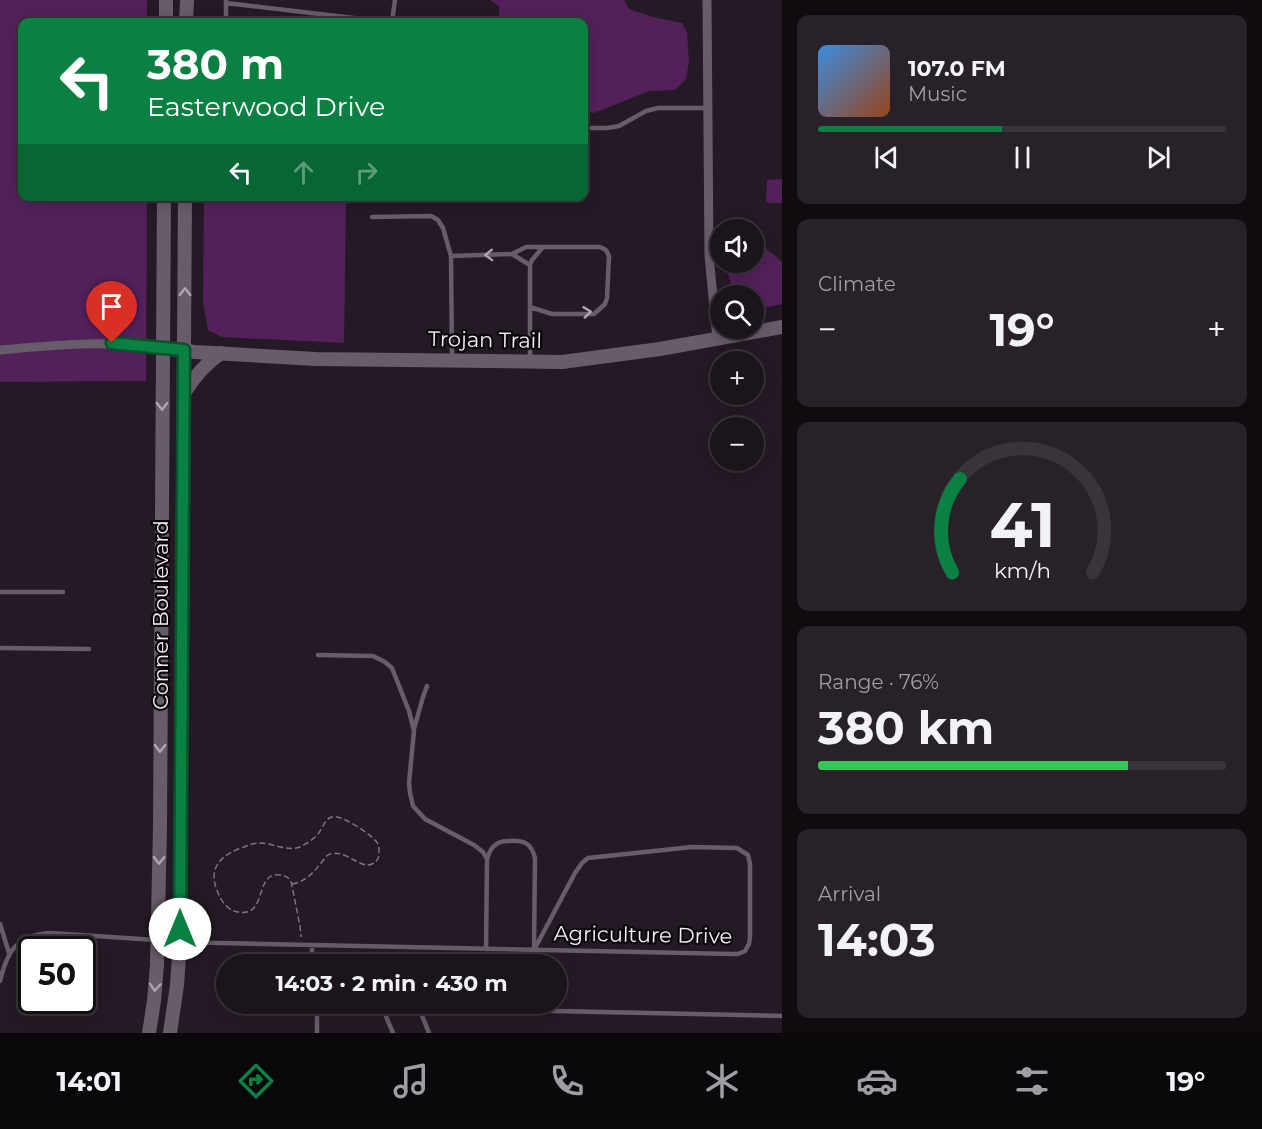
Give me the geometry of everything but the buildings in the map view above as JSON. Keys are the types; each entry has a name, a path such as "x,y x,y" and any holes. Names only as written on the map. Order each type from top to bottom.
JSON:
{"main road":[{"path":"166,0 166,18"},
{"path":"186,18 187,0"},
{"name":"Conner Boulevard","path":"149,1033 154,1001 157,940 164,201"},
{"name":"Conner Boulevard","path":"170,1033 180,942 185,201"},
{"name":"Trojan Trail","path":"764,330 782,327"},
{"name":"Trojan Trail","path":"162,348 316,359 562,362 660,350 717,339"},
{"path":"184,393 204,366 221,353"},
{"path":"157,940 180,942"}],"street":[{"path":"707,0 709,255 712,285"},
{"path":"0,350 112,343 162,348"}],"lane":[{"path":"393,18 395,0"},
{"path":"226,18 226,2 345,18"},
{"path":"588,128 620,126 646,111 658,108 707,108"},
{"path":"372,217 431,216 438,220 443,228 451,256 452,360"},
{"path":"451,256 512,254 526,247 600,247 606,250 609,256 607,298 605,304 594,314 552,314 530,307"},
{"path":"531,361 530,265 543,247"},
{"path":"512,254 530,265"},
{"path":"0,592 63,592"},
{"path":"0,648 89,649"},
{"path":"318,655 373,656 392,668 409,711 414,731"},
{"path":"427,686 414,731 409,783 413,806 425,819 474,845 483,852 487,859"},
{"path":"486,949 487,859 495,844 524,842 533,851 535,858 534,950"},
{"name":"Agriculture Drive","path":"180,942 301,945 312,945 486,949 534,950 732,954 741,953 749,944 750,937 748,855 737,848 692,847 588,858 575,873 534,950"},
{"path":"0,926 9,953"},
{"path":"0,981 9,953 27,938 38,934 157,940"},
{"path":"312,945 312,954"},
{"path":"567,1011 782,1016"},
{"path":"317,1014 317,1033"},
{"path":"385,1014 393,1033"},
{"path":"421,1014 429,1033"}],"path":[{"path":"292,884 299,883 311,874 327,855 331,854 345,855 366,866 371,865 378,857 378,844 359,827 335,816 326,820 320,832 303,846 290,848 254,843 225,856 214,871 214,882 226,907 236,912 249,912 257,906 261,890 270,877 276,874 289,878 300,926 301,945"}],"shaded area":[{"path":"0,0 147,0 147,18 18,18 18,201 147,201 146,381 0,382"},
{"path":"490,0 624,0 629,9 682,23 687,33 689,62 686,79 675,90 649,91 594,113 588,112 588,18 499,18 499,6"},
{"path":"782,179 782,203 768,203 766,201 767,180"},
{"path":"204,201 346,201 344,343 222,337 208,330 203,302"},
{"path":"764,248 782,262 782,304 764,308 764,285 731,285 728,273 764,273"}],"route":[{"path":"112,343 184,350 180,929"}]}
